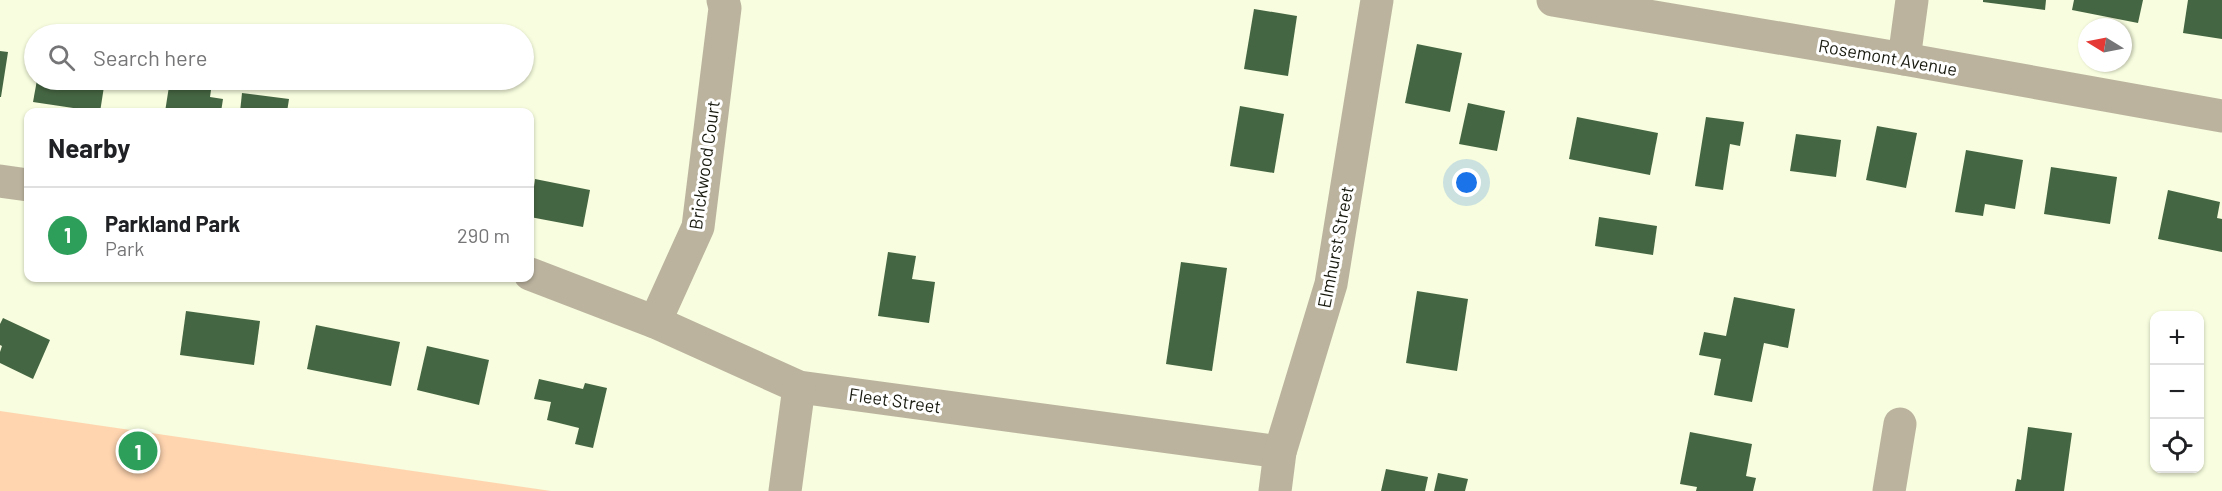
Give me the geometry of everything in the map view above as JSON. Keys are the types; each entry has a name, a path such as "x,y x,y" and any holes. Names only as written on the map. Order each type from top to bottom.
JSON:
{"street":[{"name":"Brickwood Court","path":"655,322 698,227 725,8 723,0"},
{"name":"Elmhurst Street","path":"1275,491 1280,452 1331,284 1377,0"},
{"name":"Rosemont Avenue","path":"1553,0 1904,59 2222,116"},
{"path":"1904,59 1912,0"},
{"path":"0,181 24,184"},
{"name":"Fleet Street","path":"534,276 655,322 800,387 1280,452"},
{"path":"785,491 800,387"},
{"path":"1889,491 1900,424"}],"shaded area":[{"path":"0,411 551,491 0,491"}],"building":[{"path":"1983,0 2046,0 2045,10 1983,2"},
{"path":"2074,0 2143,0 2138,23 2132,22 2132,18 2113,18 2072,10"},
{"path":"2188,0 2222,0 2222,39 2183,33"},
{"path":"1254,9 1297,16 1288,76 1244,69"},
{"path":"1417,44 1462,53 1450,112 1405,103"},
{"path":"0,51 8,52 1,97 0,97"},
{"path":"35,90 103,90 101,108 73,108 33,102"},
{"path":"168,90 211,90 210,97 223,99 222,108 166,108"},
{"path":"242,93 289,99 288,108 240,108"},
{"path":"1468,103 1505,111 1497,151 1459,144"},
{"path":"1240,106 1284,114 1274,173 1230,166"},
{"path":"1577,117 1658,133 1650,175 1569,159"},
{"path":"1706,117 1744,122 1740,146 1730,144 1723,190 1695,186"},
{"path":"1877,126 1917,133 1906,188 1866,180"},
{"path":"1796,134 1841,140 1836,177 1790,171"},
{"path":"1966,150 2023,160 2015,209 1985,204 1983,216 1955,212"},
{"path":"2051,167 2117,177 2110,224 2044,214"},
{"path":"535,179 590,190 583,227 534,218"},
{"path":"2168,190 2220,202 2217,218 2222,219 2222,252 2158,239"},
{"path":"1599,217 1657,226 1653,255 1595,246"},
{"path":"888,252 916,256 912,279 935,282 929,323 878,316"},
{"path":"1181,262 1227,268 1212,371 1166,364"},
{"path":"1417,291 1468,299 1457,371 1406,363"},
{"path":"1734,297 1795,309 1788,348 1764,343 1752,402 1714,395 1721,359 1699,355 1704,332 1726,336"},
{"path":"186,311 260,321 254,365 180,355"},
{"path":"3,318 50,340 33,379 0,363 2,346 0,345 0,324"},
{"path":"316,325 400,342 391,386 307,369"},
{"path":"427,346 489,360 479,405 417,390"},
{"path":"539,379 583,389 585,383 607,388 593,448 575,444 579,428 547,420 551,402 534,399"},
{"path":"2028,427 2072,433 2064,491 2015,491 2017,479 2021,480"},
{"path":"1690,432 1752,444 1746,476 1756,478 1753,491 1696,491 1697,487 1680,484"},
{"path":"1386,469 1428,477 1425,491 1381,491"},
{"path":"1438,473 1468,479 1465,491 1434,491"}],"place":[{"name":"Parkland Park","path":"138,451"}]}
